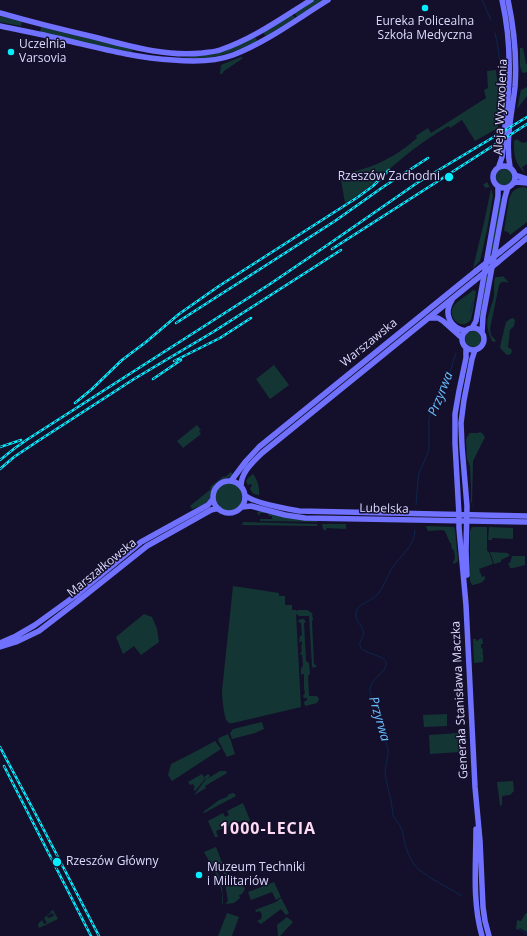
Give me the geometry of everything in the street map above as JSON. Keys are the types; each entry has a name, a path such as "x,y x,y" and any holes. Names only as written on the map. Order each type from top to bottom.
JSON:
{"main road":[{"path":"0,13 30,22 134,47 159,52 187,54 220,50 244,40 311,0"},
{"path":"0,26 132,56 198,61 218,59 234,54 263,41 328,0"},
{"name":"Aleja Wyzwolenia","path":"499,166 502,157 509,68 508,39 502,0"},
{"name":"Aleja Wyzwolenia","path":"508,0 513,29 515,67 515,84 509,146 510,167"},
{"path":"27,32 30,22"},
{"path":"258,32 263,41"},
{"path":"132,56 136,51 134,47"},
{"path":"175,53 175,60"},
{"path":"466,348 475,350 480,348 483,344 484,337 482,332 482,321 504,197 508,187 515,179 514,172 510,167 503,165 499,166 495,170 493,180 498,186 505,188 508,187"},
{"path":"515,175 527,179"},
{"path":"513,183 527,183"},
{"path":"462,338 476,321 498,196 498,186"},
{"name":"Warszawska","path":"231,481 251,454 259,447 527,230"},
{"name":"Warszawska","path":"242,486 244,475 252,463 262,453 527,238"},
{"path":"455,296 449,307 448,313 453,325 458,328 477,329 482,332"},
{"path":"428,318 438,318 443,321 458,333 466,348 466,358 459,391 455,421 459,518"},
{"path":"466,521 467,515 461,422 464,400 475,350"},
{"path":"278,431 282,436"},
{"path":"224,481 231,481 242,486 246,496 244,504 238,511 231,513 223,512 216,506 213,499 217,486 224,481"},
{"name":"Lubelska","path":"246,496 252,500 305,511 360,512 459,518 466,521 527,522"},
{"name":"Marszałkowska","path":"0,642 16,636 35,625 79,593 140,542 208,505 213,499"},
{"name":"Lubelska","path":"242,507 251,506 288,516 305,518 459,518 467,515 527,516"},
{"name":"Marszałkowska","path":"0,647 22,640 39,631 85,596 146,546 211,510 219,509"},
{"path":"288,516 290,509"},
{"path":"360,512 360,519"},
{"name":"Generała Stanisława Maczka","path":"459,518 466,605 483,907 489,936"},
{"name":"Generała Stanisława Maczka","path":"466,521 466,605"},
{"name":"Generała Stanisława Maczka","path":"476,793 475,891 477,912 482,936"}],"green space":[{"path":"314,0 324,0 297,17 294,13"},
{"path":"292,14 295,18 266,36 264,34 263,32"},
{"path":"0,16 22,22 21,26 0,22"},
{"path":"41,27 133,50 131,52 111,49 40,32"},
{"path":"255,37 257,41 220,56 200,59 181,58 218,53"},
{"path":"520,48 523,48 527,64 527,72 524,73 522,72 520,66"},
{"path":"241,57 243,58 220,74 221,65"},
{"path":"496,70 500,106 498,128 475,141 462,120 450,128 449,126 414,149 366,189 345,203 340,174 363,169 385,160 404,149 417,138 417,135 428,128 431,133 486,98 484,90 488,88 487,71"},
{"path":"527,87 527,96 517,109 521,90"},
{"path":"517,139 524,143 527,142 527,164 522,167 525,173 515,158 514,141"},
{"path":"504,169 510,171 512,177 510,183 504,185 498,183 496,177 498,171"},
{"path":"487,182 491,189 489,187 486,188 483,185"},
{"path":"523,187 527,188 527,222 510,235 508,232 504,231 509,199 514,190"},
{"path":"491,189 493,196 480,261 473,268 485,218"},
{"path":"500,198 502,199 481,318 479,318"},
{"path":"503,276 509,283 503,282 499,285 490,329 491,335 496,341 494,342 492,341 488,331 487,321 494,296 495,277"},
{"path":"473,290 476,291 471,319 468,323 460,324 452,315 453,307"},
{"path":"513,318 515,320 514,326 510,330 508,347 512,350 511,354 507,355 500,347 506,322"},
{"path":"473,331 479,333 481,339 479,345 473,347 467,345 465,339 467,333"},
{"path":"274,365 289,385 270,399 256,379"},
{"path":"197,425 201,430 199,431 201,434 183,448 177,441"},
{"path":"479,432 485,437 473,461 472,503 474,507 472,504 471,501 470,466 467,459 466,440 470,433"},
{"path":"231,472 233,475 220,480 214,485 210,498 207,502 192,509 190,506 211,489 210,487"},
{"path":"253,474 258,484 259,495 252,493 250,488 252,486 251,484 248,485 246,481"},
{"path":"229,483 239,487 243,497 239,507 229,511 219,507 215,497 219,487"},
{"path":"259,511 316,520 318,522 260,521 260,519 272,519 272,516 269,516 268,513 260,513 259,516 257,513"},
{"path":"243,522 317,524 317,526 242,525"},
{"path":"322,524 346,524 346,529 327,528 325,531"},
{"path":"427,526 454,527 457,562 454,564 453,563 455,558 454,550 452,549 451,543 445,531 428,531"},
{"path":"472,527 487,527 487,551 489,552 493,564 479,569 482,577 485,576 485,578 481,582 473,585 470,581 470,531"},
{"path":"489,527 513,528 513,539 492,538 492,540 488,540"},
{"path":"490,552 508,553 511,555 501,560 501,562 494,564"},
{"path":"512,556 525,556 525,565 510,568 508,563 510,563"},
{"path":"233,586 279,593 279,596 285,596 285,605 292,605 292,610 296,610 296,612 297,610 307,610 312,613 314,664 317,666 313,668 309,616 299,616 296,614 301,707 233,723 229,723 227,721 224,712 222,691"},
{"path":"144,614 152,617 157,629 159,642 141,655 134,646 123,654 116,637"},
{"path":"301,619 304,619 306,622 304,623 306,661 309,663 310,674 308,676 309,696 316,696 319,700 317,703 305,706 304,702 307,698 304,698 303,696 305,693 304,674 301,675 301,668 303,666 303,658 302,654 300,655 302,651 302,642 301,641 299,643 300,636 302,635 301,623 298,622"},
{"path":"482,638 483,644 481,644 481,648 483,649 483,662 474,663 473,639 476,639 476,641"},
{"path":"447,714 447,726 424,727 423,715"},
{"path":"262,722 264,729 232,739 230,733 233,729"},
{"path":"459,733 460,752 430,754 429,735"},
{"path":"228,734 235,754 227,757 218,740 219,738"},
{"path":"215,741 221,749 172,781 168,775 171,764"},
{"path":"220,771 226,771 227,773 205,786 206,788 194,795 206,779 204,777 208,774 210,776 207,779"},
{"path":"202,774 205,779 195,791 193,789 195,788 193,784 190,785 188,782"},
{"path":"513,781 514,791 510,795 502,796 501,806 497,782"},
{"path":"234,793 236,796 204,813 203,812 219,800 227,797 229,794"},
{"path":"243,803 250,820 247,825 244,820 216,831 218,837 215,837 208,821 223,813 225,817 229,815 227,811"},
{"path":"216,847 227,875 224,874 221,864 214,866 219,876 222,876 219,879 204,852"},
{"path":"229,877 242,883 245,889 242,894 239,895 240,898 234,903 226,904 228,901 225,883 222,887 223,903 222,904 222,893 219,881"},
{"path":"274,882 281,897 276,900 272,892 251,900 248,892"},
{"path":"281,898 289,913 286,915 281,909 261,924 257,921 261,919 262,915 260,911 256,912 255,910 276,902"},
{"path":"53,910 58,919 39,928 38,924 42,920 44,924 47,923 44,918 50,913 51,914 47,916 48,918 54,916 53,913 52,914 50,912"},
{"path":"227,913 239,917 232,936 218,936"},
{"path":"526,913 527,932 520,928 518,930 516,929 517,920 521,921"},
{"path":"287,917 293,922 280,936 278,936 277,925"}],"waterway":[{"name":"Przyrwa","path":"482,0 491,20"},
{"name":"Przyrwa","path":"495,33 502,76"},
{"name":"Przyrwa","path":"498,178 500,173"},
{"name":"Przyrwa","path":"470,313 473,302"},
{"name":"Przyrwa","path":"416,505 419,473 429,448 429,419 443,394 456,353"},
{"name":"Przyrwa","path":"415,530 410,546 394,565 381,590 374,598 358,608 356,617 363,629 360,644 362,649 380,657 386,664 384,670 371,685 370,692 379,714 388,749 385,773 393,815 402,829 407,852 418,869 428,877 462,896"},
{"name":"Przyrwa","path":"519,929 527,934"}],"railway":[{"path":"0,460 28,439 270,284 417,183 527,117"},
{"path":"332,249 527,124"},
{"path":"176,323 335,221 383,187 428,158"},
{"path":"75,403 122,360 179,314 219,286 358,197 373,186 389,170"},
{"path":"0,469 14,457 134,379 213,332 341,250"},
{"path":"174,361 220,338 251,318"},
{"path":"153,379 181,360"},
{"path":"0,447 21,440"},
{"path":"0,747 99,936"},
{"path":"4,766 91,936"}],"place":[{"name":"Eureka Policealna Szkoła Medyczna","path":"425,8"},
{"name":"Uczelnia Varsovia","path":"11,52"},
{"name":"Rzeszów Zachodni","path":"449,177"},
{"name":"Rzeszów Główny","path":"57,862"},
{"name":"Muzeum Techniki i Militariów","path":"199,875"}],"district":[{"name":"1000-LECIA","path":"268,829"}]}
